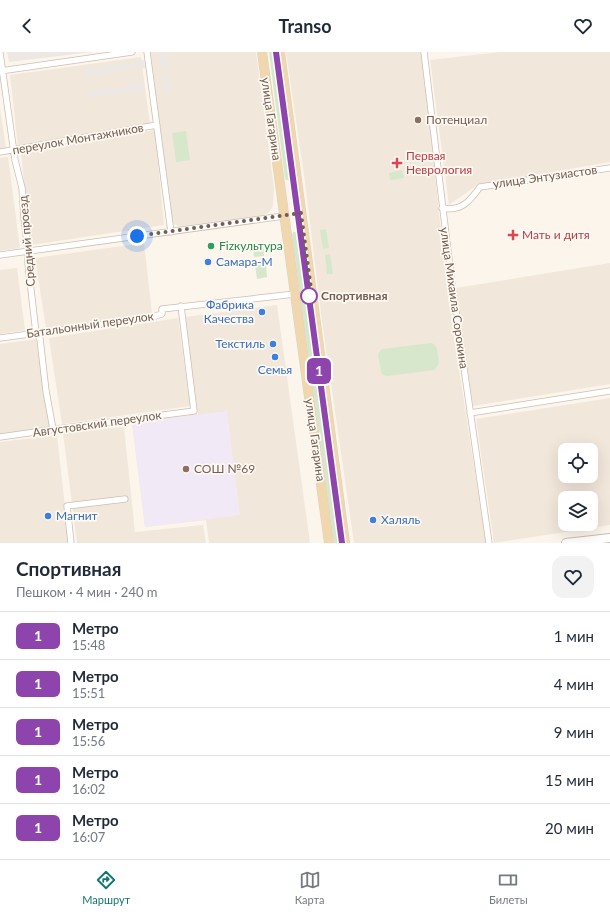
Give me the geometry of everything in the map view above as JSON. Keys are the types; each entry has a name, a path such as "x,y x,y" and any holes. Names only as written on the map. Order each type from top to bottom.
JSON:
{"main road":[{"name":"улица Гагарина","path":"262,52 329,543"},
{"name":"улица Гагарина","path":"280,52 345,543"},
{"path":"284,216 301,213"}],"street":[{"name":"Средний проезд","path":"0,52 1,71 15,160 22,188 28,264 36,333 40,339 46,391 53,429"},
{"path":"1,71 132,52"},
{"path":"147,52 171,232"},
{"name":"улица Михаила Сорокина","path":"424,52 442,208 489,543"},
{"name":"переулок Монтажников","path":"0,152 157,125"},
{"name":"улица Энтузиастов","path":"442,208 454,209 460,207 472,199 480,187 610,168"},
{"path":"0,255 284,216"},
{"name":"Батальонный переулок","path":"0,338 149,318 162,314 162,309 181,306 295,294"},
{"name":"Августовский переулок","path":"0,437 194,411 181,306"},
{"path":"470,413 610,392"},
{"path":"71,543 67,506 125,499"},
{"path":"566,543 610,538"}],"shaded area":[{"path":"7,52 93,52 9,62"},
{"path":"150,52 256,52 274,188 273,205 268,213 261,216 179,227 173,223"},
{"path":"160,52 167,52 170,68 162,69"},
{"path":"286,52 422,52 444,260 454,337 486,543 354,543 322,321 305,182"},
{"path":"500,52 610,52 610,162 477,185 449,205 430,60"},
{"path":"141,57 150,124 18,147 10,75"},
{"path":"144,60 145,68 84,77 83,69"},
{"path":"169,74 171,93 166,94 163,75"},
{"path":"143,83 144,91 90,98 89,91"},
{"path":"0,108 6,148 0,149"},
{"path":"155,130 164,225 31,245 21,153"},
{"path":"8,157 20,248 0,251 0,158"},
{"path":"144,243 152,314 46,328 35,258"},
{"path":"610,263 610,384 473,406 456,288"},
{"path":"17,268 25,330 0,334 0,270"},
{"path":"277,305 310,543 209,543 206,520 145,527 132,423 198,414 185,317"},
{"path":"178,318 190,406 62,424 49,338"},
{"path":"36,339 53,428 0,435 0,344"},
{"path":"610,398 610,525 598,527 598,491 558,491 558,531 571,531 494,543 476,419"},
{"name":"СОШ №69","path":"227,411 240,515 145,527 132,423"},
{"path":"124,427 135,532 203,525 206,543 77,543 63,433"},
{"path":"57,435 69,543 0,543 0,442"}],"green space":[{"path":"269,52 274,52 291,178 289,181 285,179"},
{"path":"186,131 190,160 176,162 172,133"},
{"path":"402,170 404,178 390,180 389,173"},
{"path":"326,229 329,248 323,249 320,230"},
{"path":"293,232 298,234 339,543 334,543 292,235"},
{"path":"263,242 264,256 254,257 252,243"},
{"path":"330,254 333,274 327,274 325,255"},
{"path":"266,264 267,277 257,279 255,265"},
{"path":"431,343 437,348 439,363 434,370 388,376 383,375 381,372 378,354 382,349"}],"metro line":[{"name":"1","path":"276,52 342,543"}],"place":[{"name":"Потенциал","path":"418,120"},
{"name":"Первая Неврология","path":"397,163"},
{"name":"Мать и дитя","path":"513,235"},
{"name":"Fizкультура","path":"211,246"},
{"name":"Самара-М","path":"208,262"},
{"name":"Спортивная","path":"309,296"},
{"name":"Фабрика Качества","path":"262,312"},
{"name":"Текстиль","path":"273,344"},
{"name":"Семья","path":"275,357"},
{"name":"СОШ №69","path":"186,469"},
{"name":"Магнит","path":"48,516"},
{"name":"Халяль","path":"373,520"}],"route":[{"path":"137,236 301,213 312,296 309,296"}]}
